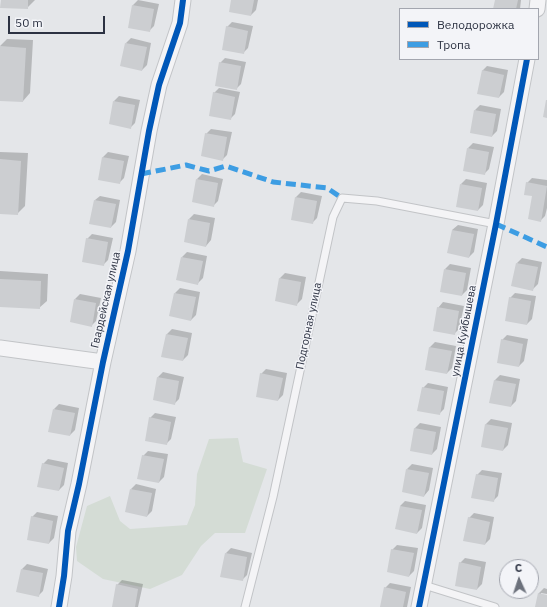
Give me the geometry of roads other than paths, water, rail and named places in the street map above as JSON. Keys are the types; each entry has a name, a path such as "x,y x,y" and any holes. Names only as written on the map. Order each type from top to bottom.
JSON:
{"street":[{"name":"Гвардейская улица","path":"59,607 64,576 68,531 128,251 149,131 160,85 180,23 183,0"},
{"name":"улица Куйбышева","path":"419,607 496,224 527,60"},
{"path":"0,348 103,362"}],"lane":[{"name":"Подгорная улица","path":"245,607 273,497 333,217 342,198 377,201 496,224"},
{"path":"424,585 495,607"}]}
